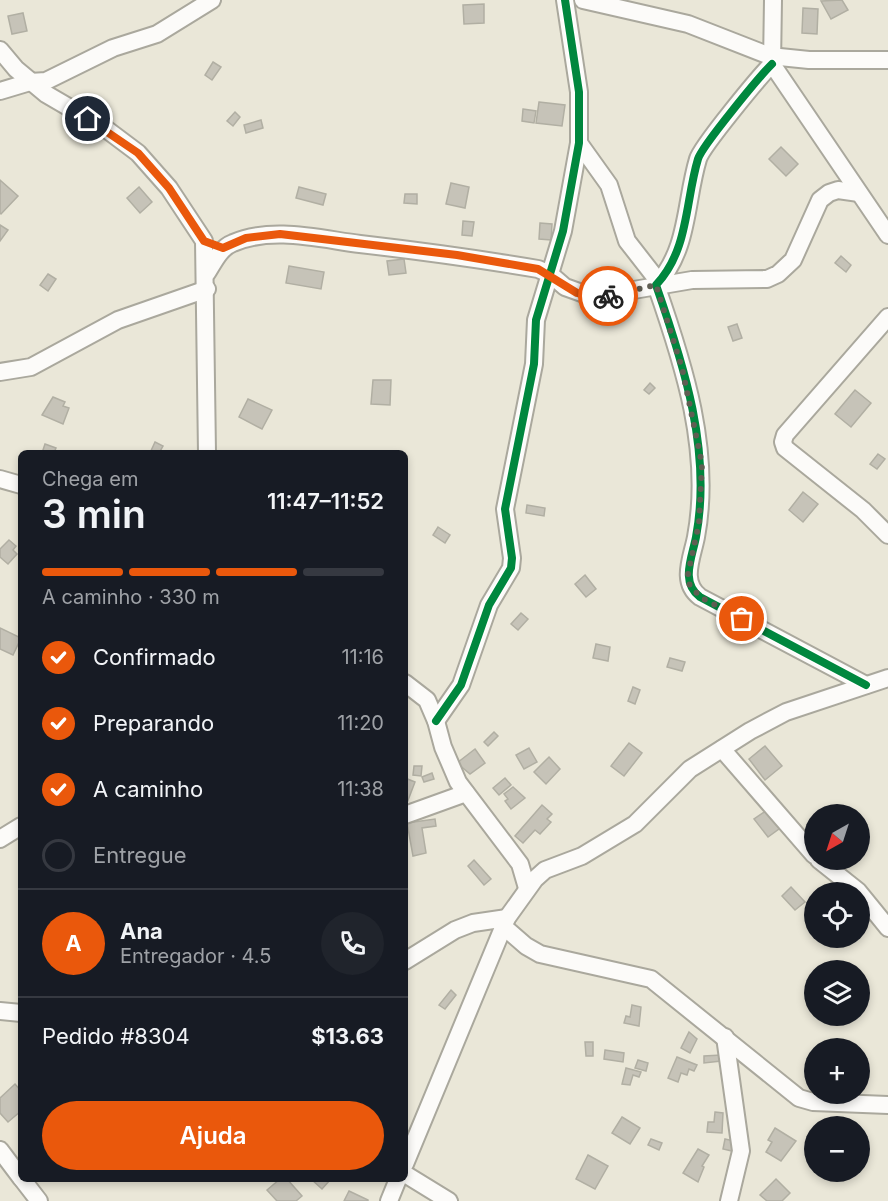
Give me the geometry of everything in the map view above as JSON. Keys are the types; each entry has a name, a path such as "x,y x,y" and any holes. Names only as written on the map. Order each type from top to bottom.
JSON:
{"street":[{"path":"0,90 41,86 113,48 165,30 212,0"},
{"path":"436,721 462,685 489,605 511,568 512,558 506,509 534,364 536,320 563,231 579,143 579,92 565,0"},
{"path":"583,0 688,24 771,60 888,60"},
{"path":"773,0 771,60 888,235"},
{"path":"1,57 138,153 169,188 204,241 207,281 207,450"},
{"path":"658,284 675,256 682,236 698,157 771,60"},
{"path":"579,143 609,185 627,241 658,284 682,368 702,464 699,523 688,574 689,584 700,597 866,685"},
{"path":"838,190 846,175"},
{"path":"0,372 31,367 118,320 207,281 223,248 246,238 280,234 457,255 538,269 550,274 565,287 592,297 692,280 766,279 778,274 793,260 800,249 820,200 838,190 859,193"},
{"path":"204,241 223,248"},
{"path":"888,317 785,435 783,442 786,448 863,510 888,535"},
{"path":"0,479 18,484"},
{"path":"408,1157 505,922 527,888 545,870 582,856 635,824 690,769 786,712 888,678"},
{"path":"408,684 427,700 447,757 466,793 520,864 527,888"},
{"path":"722,749 804,843"},
{"path":"408,814 466,793"},
{"path":"0,839 18,828"},
{"path":"520,864 545,870"},
{"path":"832,870 858,891 888,928"},
{"path":"408,959 435,940 473,923 505,922"},
{"path":"505,922 526,946 540,954 651,979 799,1098 813,1102 888,1105"},
{"path":"0,1011 18,1013"},
{"path":"725,1037 741,1151 729,1201"},
{"path":"0,1150 18,1177"},
{"path":"408,1176 449,1201"},
{"path":"389,1201 397,1182"}],"building":[{"path":"842,0 848,10 831,19 821,1"},
{"path":"484,4 484,23 464,24 463,5"},
{"path":"803,8 818,9 817,34 802,33"},
{"path":"23,13 27,31 12,34 8,16"},
{"path":"213,62 221,67 212,80 205,75"},
{"path":"539,102 565,105 562,126 536,123"},
{"path":"523,109 536,111 534,123 522,121"},
{"path":"235,112 240,117 233,126 227,121"},
{"path":"261,120 263,128 246,133 244,125"},
{"path":"781,147 798,164 786,176 769,159"},
{"path":"0,180 18,196 1,214 0,213"},
{"path":"451,183 469,187 465,208 446,204"},
{"path":"139,187 152,202 140,213 127,198"},
{"path":"299,187 326,194 323,205 296,198"},
{"path":"405,194 417,194 417,204 404,203"},
{"path":"463,221 474,222 472,236 462,235"},
{"path":"540,223 552,224 551,240 539,239"},
{"path":"0,225 8,230 0,241"},
{"path":"841,256 851,265 846,272 835,263"},
{"path":"404,259 406,273 389,275 387,261"},
{"path":"289,266 324,272 321,289 286,283"},
{"path":"48,274 56,279 48,291 40,285"},
{"path":"737,324 742,338 733,341 728,327"},
{"path":"373,380 391,380 390,405 371,404"},
{"path":"650,383 655,388 649,394 644,390"},
{"path":"855,390 871,403 851,427 835,414"},
{"path":"53,397 65,402 63,406 69,408 63,424 42,415"},
{"path":"248,399 272,410 262,429 239,417"},
{"path":"155,442 163,446 161,450 151,450"},
{"path":"45,444 56,448 55,450 43,450"},
{"path":"878,454 885,459 877,469 870,464"},
{"path":"803,492 818,504 803,522 789,510"},
{"path":"527,505 545,508 544,516 526,513"},
{"path":"438,527 450,535 445,543 433,535"},
{"path":"9,540 16,546 13,550 17,554 8,564 0,557 0,549"},
{"path":"585,575 596,589 586,597 575,584"},
{"path":"521,613 528,619 518,630 511,624"},
{"path":"0,628 18,637 18,644 13,655 0,649"},
{"path":"596,644 610,647 608,661 593,658"},
{"path":"670,658 685,662 682,671 667,667"},
{"path":"633,687 640,690 635,704 628,701"},
{"path":"494,732 498,736 488,746 484,742"},
{"path":"629,743 642,753 624,776 611,766"},
{"path":"765,746 782,766 765,780 749,759"},
{"path":"529,748 537,762 524,769 516,755"},
{"path":"475,749 485,763 470,774 457,763"},
{"path":"549,757 560,769 546,784 534,772"},
{"path":"414,766 422,766 421,776 413,775"},
{"path":"432,773 434,779 424,782 422,777"},
{"path":"505,778 511,785 499,795 493,788"},
{"path":"408,779 415,782 408,800"},
{"path":"513,787 525,798 511,809 505,801 508,799 504,794"},
{"path":"542,805 552,814 547,819 551,822 540,834 535,830 523,843 515,836"},
{"path":"770,808 783,826 768,837 754,819"},
{"path":"435,819 436,826 422,828 426,853 413,856 408,823"},
{"path":"474,860 491,879 484,885 468,866"},
{"path":"791,887 804,903 795,910 782,896"},
{"path":"451,990 456,995 445,1009 439,1005"},
{"path":"632,1005 641,1007 639,1026 624,1023 626,1016 630,1017"},
{"path":"689,1032 697,1039 690,1053 681,1048"},
{"path":"585,1042 593,1042 593,1056 586,1056"},
{"path":"605,1050 624,1053 623,1062 604,1059"},
{"path":"721,1055 721,1061 704,1063 704,1056"},
{"path":"677,1057 697,1065 694,1071 689,1069 687,1075 681,1073 678,1082 668,1078"},
{"path":"638,1060 648,1063 646,1071 635,1068"},
{"path":"626,1068 641,1072 639,1077 633,1075 630,1085 622,1084"},
{"path":"15,1084 18,1088 18,1114 8,1122 0,1113 0,1098"},
{"path":"715,1112 723,1113 722,1133 707,1132 708,1122 714,1122"},
{"path":"622,1117 640,1128 630,1144 612,1133"},
{"path":"775,1128 796,1141 781,1161 766,1152 772,1142 768,1140"},
{"path":"651,1139 662,1143 659,1150 648,1145"},
{"path":"725,1139 734,1141 732,1151 723,1149"},
{"path":"698,1149 709,1155 702,1166 704,1167 698,1182 683,1173"},
{"path":"588,1155 608,1166 595,1189 576,1179"},
{"path":"776,1179 790,1193 782,1201 767,1201 760,1195"},
{"path":"276,1182 290,1182 302,1196 296,1201 277,1201 267,1190"},
{"path":"314,1182 328,1182 322,1189"},
{"path":"349,1191 368,1200 368,1201 344,1201"}],"cycle path":[{"path":"436,721 461,685 489,605 511,568 512,558 505,509 534,364 536,320 563,231 579,143 579,92 565,0"},
{"path":"772,64 709,140 698,159 675,257 656,285 685,377 698,441 700,505 690,561 690,584 700,597 866,685"}],"way so far":[{"path":"608,296 656,285 671,327 694,414 702,464 699,523 688,574 689,584 700,597 742,619"}],"route":[{"path":"88,119 122,139 138,153 169,188 204,241 223,248 246,238 280,234 457,255 538,269 550,274 565,287 577,293 592,297 608,296"}]}
